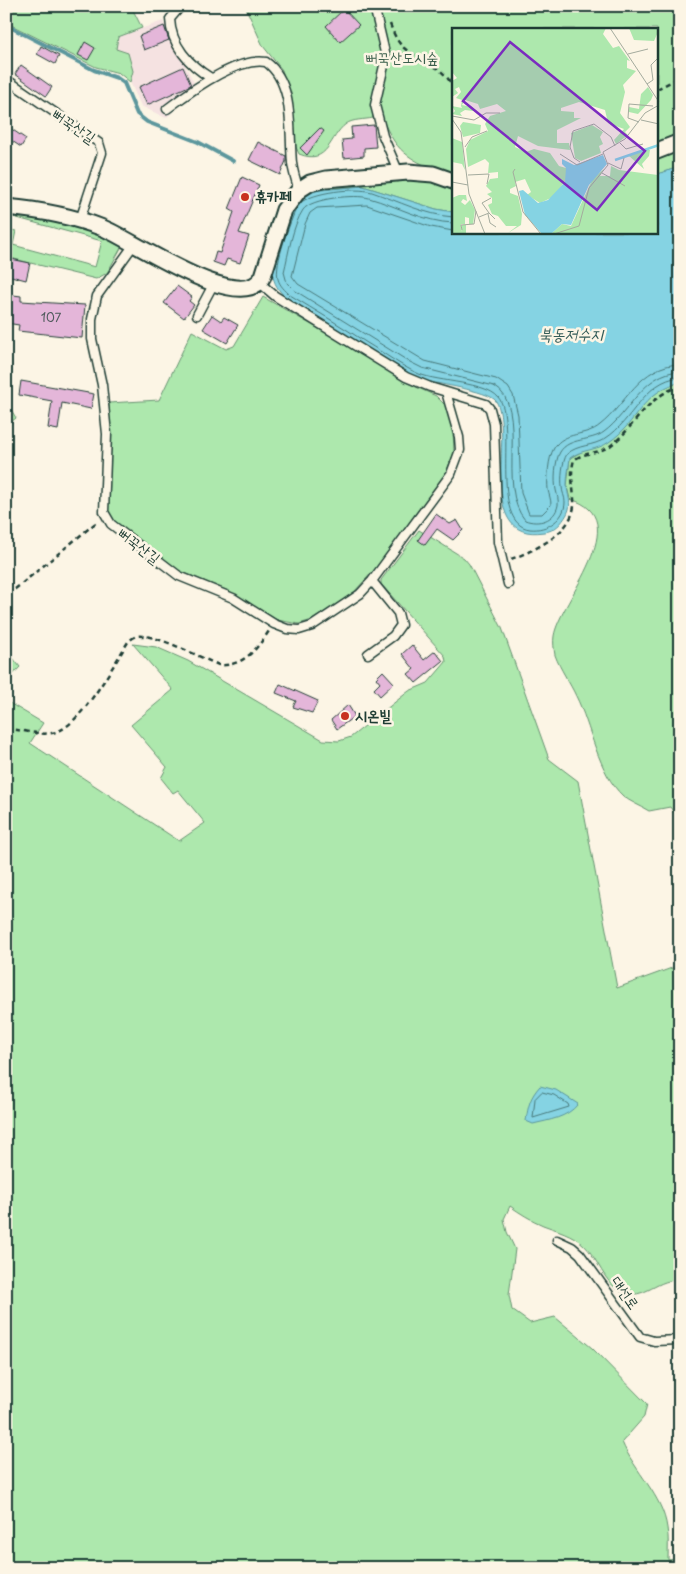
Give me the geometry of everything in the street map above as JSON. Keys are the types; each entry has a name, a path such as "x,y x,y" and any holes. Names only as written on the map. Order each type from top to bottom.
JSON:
{"street":[{"path":"658,151 680,142"},
{"path":"6,207 29,209 80,220 135,243 181,271 214,283 238,289 247,289 260,283 284,210 299,190 326,179 399,173 434,174 452,180"}],"lane":[{"path":"181,6 170,18 173,37 185,56 211,78"},
{"path":"374,6 386,57 375,105 383,136 399,173"},
{"path":"167,109 211,78 252,63 266,62 273,67 285,95 291,134 292,163 299,190"},
{"name":"뻐꾹산길","path":"6,79 99,144 102,153 80,220"},
{"name":"뻐꾹산길","path":"135,243 99,291 92,319 92,339 102,385 107,434 103,506 106,516 111,524 179,576 234,598 274,624 287,629 299,630 312,626 360,594 440,492 457,462 459,437 446,392"},
{"path":"197,315 214,283"},
{"path":"260,283 275,296 406,377 486,404 493,416 496,511 502,562 508,584"},
{"path":"368,654 393,636 402,625 398,613 372,581"},
{"name":"대선로","path":"556,1240 572,1247 580,1254 640,1336 654,1341 680,1340"}],"path":[{"path":"388,19 395,37 403,48 433,64 448,76 452,84"},
{"path":"658,89 680,77"},
{"path":"502,562 527,553 546,542 570,517 574,507 571,478 574,460 579,456 594,454 609,447 626,431 650,402 667,390 680,386"},
{"path":"6,590 15,589 90,526 106,516"},
{"path":"6,729 48,733 64,728 93,696 133,637 141,635 155,639 219,666 228,666 245,659 274,624"}],"shaded area":[{"path":"163,21 197,89 166,118 141,106 130,82 133,71 115,49 118,37"}],"green space":[{"path":"6,6 131,6 142,28 118,37 116,49 128,53 133,71 130,82 119,73 96,67 13,26 6,21"},
{"name":"뻐꾹산도시숲","path":"245,6 680,6 680,139 658,148 658,28 452,28 452,176 411,158 397,146 372,100 373,118 355,120 346,124 340,129 323,153 317,156 309,157 299,154 296,147 287,88 282,70 263,46"},
{"path":"680,146 680,167 658,174 658,155"},
{"path":"415,176 452,186 452,212 436,209 363,186 310,191 315,187"},
{"path":"6,212 50,219 78,227 120,243 121,248 107,273 96,279 6,257 6,229 16,231 13,245 95,267 102,241 6,215"},
{"path":"263,297 354,349 405,382 436,396 446,406 453,430 454,453 446,472 377,567 354,592 339,603 312,620 299,624 277,620 231,592 173,568 113,522 107,509 111,447 109,403 159,400 192,331 226,349 234,346"},
{"path":"680,382 680,821 670,807 649,811 623,796 614,786 601,762 576,696 557,660 554,636 559,621 589,562 596,542 597,524 589,509 570,499 567,487 570,458 623,430 643,403 659,391"},
{"path":"6,401 16,418 11,422 6,448"},
{"path":"419,530 464,558 469,564 502,628 549,759 578,781 617,988 680,965 680,1281 672,1280 665,1282 637,1294 622,1292 610,1283 589,1250 575,1238 534,1221 510,1206 504,1219 507,1232 515,1249 509,1295 512,1310 530,1323 555,1317 592,1348 647,1404 644,1417 622,1442 660,1505 668,1532 668,1560 680,1559 680,1568 6,1568 6,701 43,723 30,743 179,841 205,823 178,790 173,793 161,778 167,767 131,725 173,690 133,644 156,647 188,661 323,740 339,741 351,737 409,691 428,683 446,662 445,656 381,584 381,580"},
{"path":"6,649 20,667 6,682"}],"water":[{"name":"북동저수지","path":"680,167 680,382 666,387 647,401 627,426 609,442 570,458 567,485 570,503 569,510 555,528 548,531 523,531 510,521 503,504 501,483 501,416 496,401 483,394 419,379 402,371 287,299 277,287 273,276 272,272 293,204 310,191 363,186 436,209 452,212 452,234 658,234 658,174"},
{"path":"540,1086 556,1090 578,1104 574,1109 557,1118 533,1124 526,1121 530,1102"}],"building":[{"path":"344,9 359,25 340,42 326,26"},
{"path":"164,26 169,40 144,50 139,36"},
{"path":"85,42 95,48 88,60 78,55"},
{"path":"41,46 59,56 55,64 37,54"},
{"path":"21,65 52,87 46,96 15,74"},
{"path":"183,67 191,85 147,105 139,87"},
{"path":"374,125 376,147 364,148 364,156 344,158 342,140 352,139 351,127"},
{"path":"10,128 26,139 21,147 6,137"},
{"path":"320,128 324,131 307,155 300,148"},
{"path":"258,142 286,156 286,161 280,175 249,160"},
{"path":"242,177 259,185 239,233 249,236 240,263 227,259 224,266 213,262 216,252 220,253 234,212 229,209"},
{"path":"11,259 30,263 26,280 7,275"},
{"path":"177,286 192,297 189,301 194,305 184,318 164,303"},
{"path":"6,294 21,296 21,301 85,305 82,338 18,331 19,325 6,323"},
{"path":"212,315 221,321 224,317 238,325 227,343 203,329"},
{"path":"21,381 94,394 91,409 62,403 58,430 48,428 52,401 19,395"},
{"path":"436,514 450,524 457,520 463,530 453,540 437,529 425,545 418,540"},
{"path":"412,645 424,660 435,651 443,661 416,683 408,674 414,669 402,654"},
{"path":"383,671 394,683 380,696 374,689 380,683 376,678"},
{"path":"280,684 318,701 312,713 293,707 296,701 276,693"},
{"path":"348,705 355,716 337,729 331,720"}],"waterway":[{"path":"6,25 94,70 117,78 124,83 137,114 147,122 198,142 233,161"}],"place":[{"name":"휴카페","path":"245,197"},
{"name":"시온빌","path":"345,716"}]}
